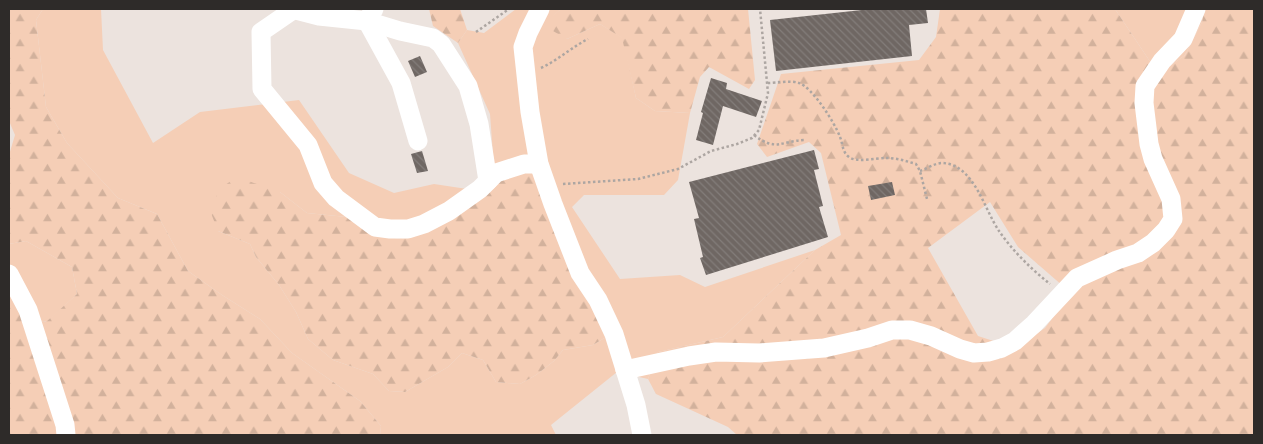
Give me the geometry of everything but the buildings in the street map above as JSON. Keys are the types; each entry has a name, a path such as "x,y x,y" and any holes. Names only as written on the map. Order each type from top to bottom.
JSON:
{"street":[{"path":"488,181 479,124 468,86 441,44 433,38 400,32 371,15 319,16 292,9 261,32 262,89 308,145 323,183 336,198 375,227 408,230 424,224 450,210 480,189 488,181 496,173 524,164 539,164"},
{"path":"540,9 523,47 530,112 539,164 580,273 598,300 614,334 636,405 642,435"},
{"path":"625,370 716,352 758,353 824,348 868,338 892,330 910,330 974,353 1002,348 1015,341 1078,278 1138,253 1153,243 1174,219 1171,199 1153,159 1149,144 1144,103 1145,86 1162,61 1183,39 1196,9"},
{"path":"371,15 401,83 418,141"},
{"path":"9,274 28,310 65,425 66,435"}],"path":[{"path":"476,32 509,9"},
{"path":"546,185 638,179 678,169 711,151 752,138 759,130 768,93 760,9"},
{"path":"526,73 554,62 576,44 588,39"},
{"path":"768,83 799,83 811,92 821,103 830,118 840,137 843,150 852,159 901,159 916,164 927,199"},
{"path":"754,135 763,142 774,145 804,140"},
{"path":"920,172 940,163 958,168 971,180 999,231 1014,250 1041,277 1063,294"}],"green space":[{"path":"9,9 43,9 36,20 46,107 67,143 118,198 157,214 188,271 260,319 292,353 360,401 381,426 380,435 9,435 9,287 25,317 46,322 77,294 72,267 26,241 9,244 9,155 15,135 9,121"},
{"path":"43,9 101,9 103,50 153,143 200,112 299,100 349,173 394,193 434,184 487,192 433,229 401,239 375,235 347,217 307,213 280,192 218,231 250,244 256,257 279,285 296,312 308,339 333,360 373,374 389,391 405,392 448,367 462,353 483,360 496,382 520,384 536,375 554,361 563,350 593,345 606,337 495,182 490,114 458,43 467,30 484,33 516,9 561,9 552,17 567,39 600,24 623,38 636,98 655,111 690,113 678,180 664,195 584,195 572,207 620,279 680,275 705,287 815,250 723,337 658,352 648,379 617,372 551,425 556,435 380,435 381,426 360,401 292,353 260,319 188,271 157,214 118,198 67,143 46,107 36,20"},
{"path":"429,9 460,9 467,30 458,43 433,26"},
{"path":"561,9 748,9 755,80 749,89 709,67 700,77 690,113 655,111 636,98 622,38 600,24 567,39 553,31 551,17"},
{"path":"940,9 1115,9 1151,63 1170,66 1185,55 1202,22 1205,9 1254,9 1254,435 737,435 728,427 656,394 648,379 658,352 723,337 815,250 841,235 821,153 809,142 767,157 757,144 781,74 919,60 936,37","holes":["990,202 1018,247 1071,293 1045,328 1015,348 978,336 928,248"]},
{"path":"1115,9 1205,9 1202,22 1185,55 1170,66 1151,63"},
{"path":"526,171 537,180 581,284 606,337 593,345 563,350 554,361 536,375 520,384 496,382 483,360 462,353 448,367 405,392 389,391 373,374 333,360 308,339 296,312 279,285 256,257 250,244 218,231 209,208 222,187 237,177 280,192 307,213 347,217 375,235 401,239 433,229 495,182"},
{"path":"26,241 72,267 77,294 47,322 25,317 9,287 9,244"}]}
